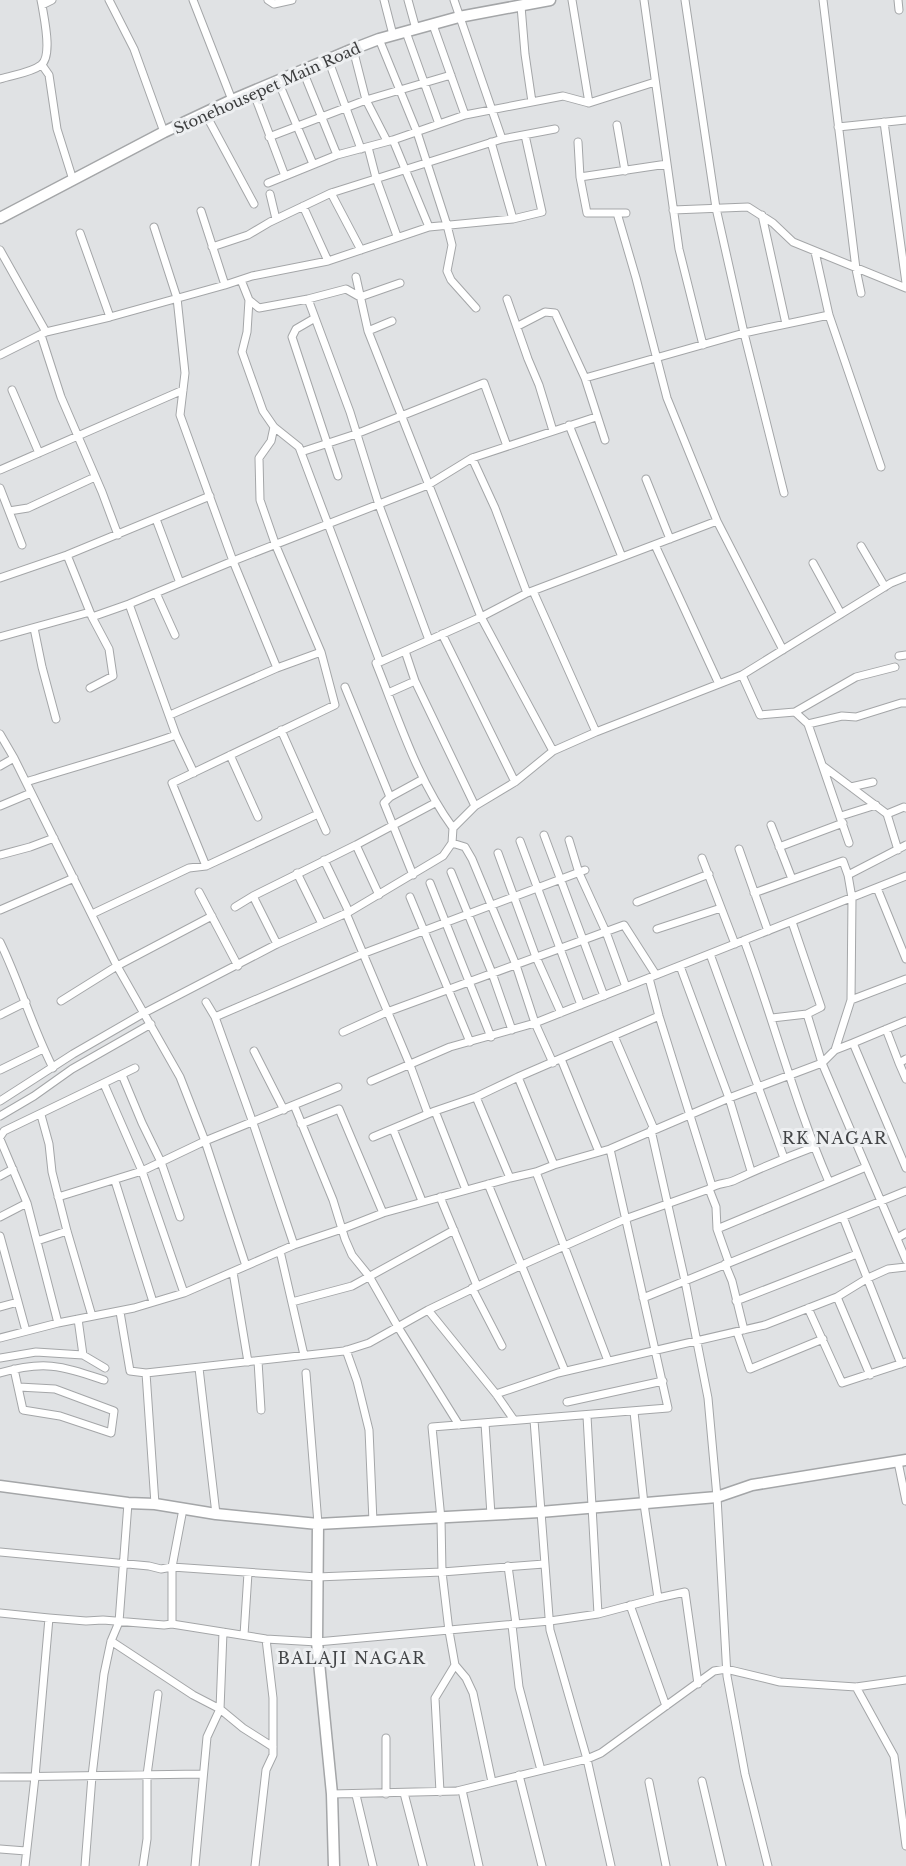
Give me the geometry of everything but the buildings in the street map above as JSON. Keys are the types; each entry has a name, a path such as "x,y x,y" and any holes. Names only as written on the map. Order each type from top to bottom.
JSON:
{"street":[{"path":"0,79 42,65 47,41 41,2 52,0"},
{"path":"109,0 134,49 164,132"},
{"path":"193,0 232,100"},
{"path":"268,0 274,4 292,0"},
{"path":"384,0 393,35"},
{"path":"408,0 411,31 424,84 439,124"},
{"path":"454,0 502,139"},
{"name":"Stonehousepet Main Road","path":"0,218 164,132 232,100 353,49 379,39 505,4 521,6 550,0"},
{"path":"572,0 589,103"},
{"path":"644,0 679,249 703,345"},
{"path":"685,0 716,208 784,493"},
{"path":"823,0 856,269 861,293"},
{"path":"898,0 900,10"},
{"path":"521,6 532,102"},
{"path":"433,25 465,115"},
{"path":"379,39 417,132 447,225 452,245 447,271 451,280 476,308"},
{"path":"353,49 366,100 405,168 429,227"},
{"path":"328,59 398,236"},
{"path":"42,65 49,75 57,129 72,180"},
{"path":"303,71 337,155"},
{"path":"270,136 366,100 451,75"},
{"path":"278,81 313,164"},
{"path":"268,183 337,155 417,132 465,115 563,96 589,103 655,82"},
{"path":"253,91 285,176"},
{"path":"205,113 254,204"},
{"path":"838,127 906,120"},
{"path":"673,210 748,207 773,223 793,242 856,269 906,286 884,122"},
{"path":"617,125 625,171"},
{"path":"213,247 248,235 331,193 491,142 555,129"},
{"path":"0,355 43,334 252,276 328,261 429,227 513,219 542,212 525,135"},
{"path":"491,142 513,219"},
{"path":"578,142 580,177 587,213 626,213"},
{"path":"580,177 667,164"},
{"path":"331,193 360,250"},
{"path":"270,194 276,219"},
{"path":"303,206 328,261"},
{"path":"201,211 225,285"},
{"path":"616,213 636,278 667,398 717,521 783,650"},
{"path":"762,215 786,324"},
{"path":"154,227 177,298 185,373 180,415 233,561 277,668"},
{"path":"80,233 110,317"},
{"path":"0,250 43,334 61,397 118,535"},
{"path":"815,252 829,315 881,466"},
{"path":"356,277 368,331 481,617 553,751"},
{"path":"241,280 249,300 247,332 242,352 263,411 274,427 299,447 380,662"},
{"path":"249,300 259,308 346,289 360,297 400,283"},
{"path":"507,298 539,385 553,431"},
{"path":"308,299 356,434 378,505 429,640"},
{"path":"518,326 545,312 555,313 585,378 605,440"},
{"path":"585,378 744,333 829,315"},
{"path":"315,318 296,329 292,338 338,476"},
{"path":"368,331 392,321"},
{"path":"301,452 356,434 483,383 507,446"},
{"path":"12,390 39,453"},
{"path":"0,470 183,390"},
{"path":"0,638 129,604 428,485 472,458 596,417"},
{"path":"569,425 622,557"},
{"path":"206,866 172,783 335,705 321,652 276,546 260,500 259,458 271,441 274,427"},
{"path":"472,458 530,592 596,732"},
{"path":"9,511 28,508 95,477"},
{"path":"646,479 670,539"},
{"path":"0,488 22,545"},
{"path":"0,578 67,555 210,496"},
{"path":"156,519 180,583"},
{"path":"0,1101 73,1054 144,1013 278,944 348,913 443,856 452,843 453,828 435,803 423,779 376,663 481,617 530,592 717,521"},
{"path":"655,545 719,684"},
{"path":"861,546 885,587"},
{"path":"67,555 91,614 109,649 113,676 90,688"},
{"path":"813,563 841,614"},
{"path":"453,828 475,806 515,782 553,751 742,675 885,587 906,578"},
{"path":"156,593 176,635"},
{"path":"129,604 176,735 194,773"},
{"path":"34,628 56,719"},
{"path":"442,634 515,782"},
{"path":"405,651 415,681 475,806"},
{"path":"170,715 277,668 321,652"},
{"path":"742,675 760,715 795,712 855,677 895,666"},
{"path":"388,693 415,681"},
{"path":"345,687 390,797"},
{"path":"808,724 842,716 856,717 906,703"},
{"path":"795,712 808,724 849,843"},
{"path":"281,730 326,831"},
{"path":"0,734 117,966 180,1077 205,1141 246,1266"},
{"path":"26,782 90,761 122,754 176,735"},
{"path":"230,755 258,817"},
{"path":"0,766 14,758"},
{"path":"823,766 887,814 898,850"},
{"path":"413,875 384,803 390,797 423,779"},
{"path":"851,787 873,782"},
{"path":"0,806 31,793"},
{"path":"235,907 435,803"},
{"path":"779,848 876,805"},
{"path":"887,814 906,808"},
{"path":"92,914 189,868 206,866 318,814"},
{"path":"771,825 792,879"},
{"path":"544,835 604,996"},
{"path":"0,855 54,838"},
{"path":"569,840 626,987"},
{"path":"520,841 581,1005"},
{"path":"452,843 465,847 516,964 535,1023 557,1061 599,1152"},
{"path":"356,845 379,895"},
{"path":"848,875 906,845"},
{"path":"739,849 768,931"},
{"path":"498,853 536,957 561,1013"},
{"path":"702,858 735,944"},
{"path":"324,860 348,913 362,954 465,1190"},
{"path":"754,893 843,861 852,898 851,1000 835,1050"},
{"path":"215,1017 362,954 582,871"},
{"path":"451,872 492,973 512,1030"},
{"path":"297,873 322,924"},
{"path":"637,902 709,874"},
{"path":"371,1081 450,1047 535,1023 906,876"},
{"path":"0,910 74,878"},
{"path":"430,883 447,921 491,1037"},
{"path":"877,888 906,959"},
{"path":"199,892 238,966"},
{"path":"253,896 278,944"},
{"path":"410,897 470,1042"},
{"path":"657,930 721,908"},
{"path":"61,1001 117,966 212,916"},
{"path":"772,1018 807,1014 821,1007 792,922"},
{"path":"343,1032 387,1012 624,925 652,977 659,1016 691,1114 716,1207 717,1229 732,1281 750,1369 823,1339"},
{"path":"744,940 828,1182"},
{"path":"0,942 43,1049 53,1068"},
{"path":"710,954 784,1158"},
{"path":"680,966 729,1098 751,1171"},
{"path":"851,1000 906,979"},
{"path":"0,1015 26,1002"},
{"path":"206,1002 215,1017 294,1245"},
{"path":"807,1014 822,1063 850,1133 906,1260"},
{"path":"373,1137 476,1098 518,1077 659,1016"},
{"path":"0,1338 58,1323 120,1312 184,1293 294,1245 383,1213 536,1172 610,1149 729,1098 822,1063 835,1050 906,1021"},
{"path":"0,1116 34,1096 72,1069 150,1024"},
{"path":"886,1029 902,1061 906,1079"},
{"path":"614,1036 652,1130 708,1398 717,1497 726,1669 745,1774 768,1866"},
{"path":"853,1042 903,1152 906,1168"},
{"path":"0,1070 43,1049"},
{"path":"254,1051 284,1110"},
{"path":"1,1136 135,1068"},
{"path":"122,1075 161,1162 180,1217"},
{"path":"518,1077 554,1165"},
{"path":"104,1084 142,1171 184,1293"},
{"path":"58,1197 142,1171 205,1141 338,1087"},
{"path":"476,1098 510,1178"},
{"path":"294,1105 336,1208 352,1255 369,1276 459,1425"},
{"path":"302,1124 339,1109 383,1213"},
{"path":"41,1115 66,1231 92,1316"},
{"path":"0,1123 1,1136 27,1203 58,1323"},
{"path":"393,1129 422,1201"},
{"path":"120,1312 130,1371 146,1373 199,1368 346,1350 369,1343 475,1287 625,1220 733,1181 751,1171 814,1147"},
{"path":"492,1782 473,1693 466,1678 455,1665 449,1630 442,1572 441,1519 432,1427 668,1408 610,1149"},
{"path":"717,1229 866,1167"},
{"path":"0,1176 13,1168"},
{"path":"536,1172 608,1361"},
{"path":"115,1180 153,1302"},
{"path":"488,1184 565,1371"},
{"path":"643,1298 906,1191"},
{"path":"440,1197 475,1287 502,1347"},
{"path":"0,1217 27,1203"},
{"path":"808,1308 842,1383 903,1363 843,1217"},
{"path":"292,1302 352,1286 454,1230"},
{"path":"36,1241 66,1231"},
{"path":"897,1238 906,1233"},
{"path":"0,1236 26,1331"},
{"path":"280,1251 304,1355"},
{"path":"735,1301 857,1254"},
{"path":"496,1394 565,1371 765,1325 837,1297 888,1269 906,1267"},
{"path":"233,1272 248,1362"},
{"path":"837,1297 870,1375"},
{"path":"0,1307 18,1302"},
{"path":"428,1310 496,1394 514,1420"},
{"path":"78,1319 83,1355"},
{"path":"346,1350 357,1381 369,1430 373,1522"},
{"path":"0,1358 36,1352 83,1355 105,1368"},
{"path":"258,1361 261,1410"},
{"path":"0,1373 43,1364 65,1367 104,1380"},
{"path":"199,1368 216,1514"},
{"path":"14,1369 20,1387 23,1410 60,1416 111,1433 114,1411 55,1389 20,1387"},
{"path":"146,1373 155,1504"},
{"path":"306,1373 318,1524 317,1642 332,1794 334,1866"},
{"path":"567,1402 663,1381"},
{"path":"634,1412 644,1504 658,1598"},
{"path":"586,1416 598,1614"},
{"path":"534,1420 552,1642 587,1759 611,1866"},
{"path":"485,1423 491,1515"},
{"path":"0,1486 128,1503 155,1504 216,1514 318,1524 441,1519 717,1497 752,1485 902,1461 906,1501"},
{"path":"85,1866 92,1776 104,1674 111,1641 119,1622 128,1503"},
{"path":"172,1624 172,1567 183,1509"},
{"path":"0,1552 161,1569 172,1567 317,1577 442,1572 544,1564"},
{"path":"508,1566 519,1687 542,1770"},
{"path":"244,1635 248,1572"},
{"path":"0,1613 49,1618 172,1624 266,1639 317,1642 550,1621 598,1614 685,1592 698,1684"},
{"path":"630,1605 666,1706"},
{"path":"25,1866 36,1777 49,1618"},
{"path":"195,1866 207,1737 220,1709 223,1632"},
{"path":"255,1866 266,1770 273,1755 273,1698 266,1639"},
{"path":"111,1641 193,1695 220,1709 243,1728 273,1747"},
{"path":"440,1792 435,1698 455,1665"},
{"path":"332,1794 462,1790 587,1759 601,1753 714,1671 726,1669 780,1682 856,1686 906,1680"},
{"path":"856,1686 894,1756 906,1846"},
{"path":"143,1866 147,1839 147,1775 158,1694"},
{"path":"386,1738 386,1794"},
{"path":"0,1777 202,1774"},
{"path":"519,1775 542,1866"},
{"path":"702,1781 722,1866"},
{"path":"649,1782 666,1866"},
{"path":"462,1790 479,1866"},
{"path":"404,1793 423,1866"},
{"path":"356,1795 373,1866"},
{"path":"0,1849 26,1851"}],"district":[{"name":"RK NAGAR","path":"835,1138"},
{"name":"BALAJI NAGAR","path":"352,1658"}]}
